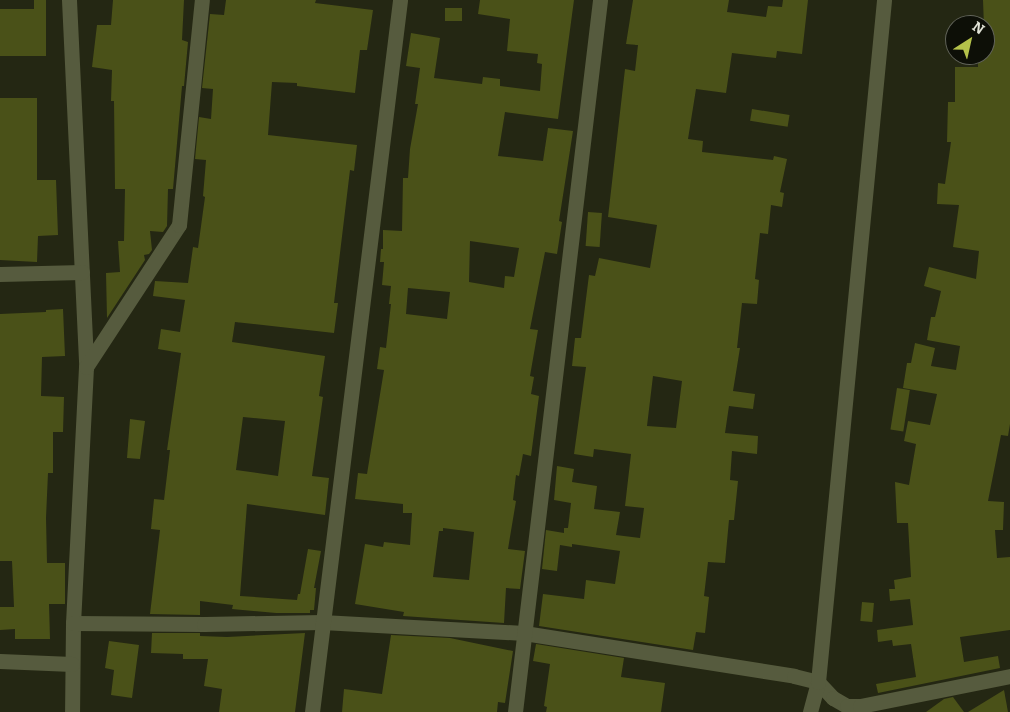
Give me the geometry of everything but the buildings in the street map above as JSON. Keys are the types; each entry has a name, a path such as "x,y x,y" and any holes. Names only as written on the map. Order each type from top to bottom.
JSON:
{"street":[{"path":"69,0 86,368 73,623 72,712"},
{"path":"86,368 179,225 202,0"},
{"path":"312,712 400,0"},
{"path":"515,712 600,0"},
{"path":"810,712 818,682 884,0"},
{"path":"0,274 82,272"},
{"path":"73,623 204,624 322,622 524,633 786,675 818,682 833,698 847,706 860,706 1010,676"},
{"path":"0,661 72,664"}]}
